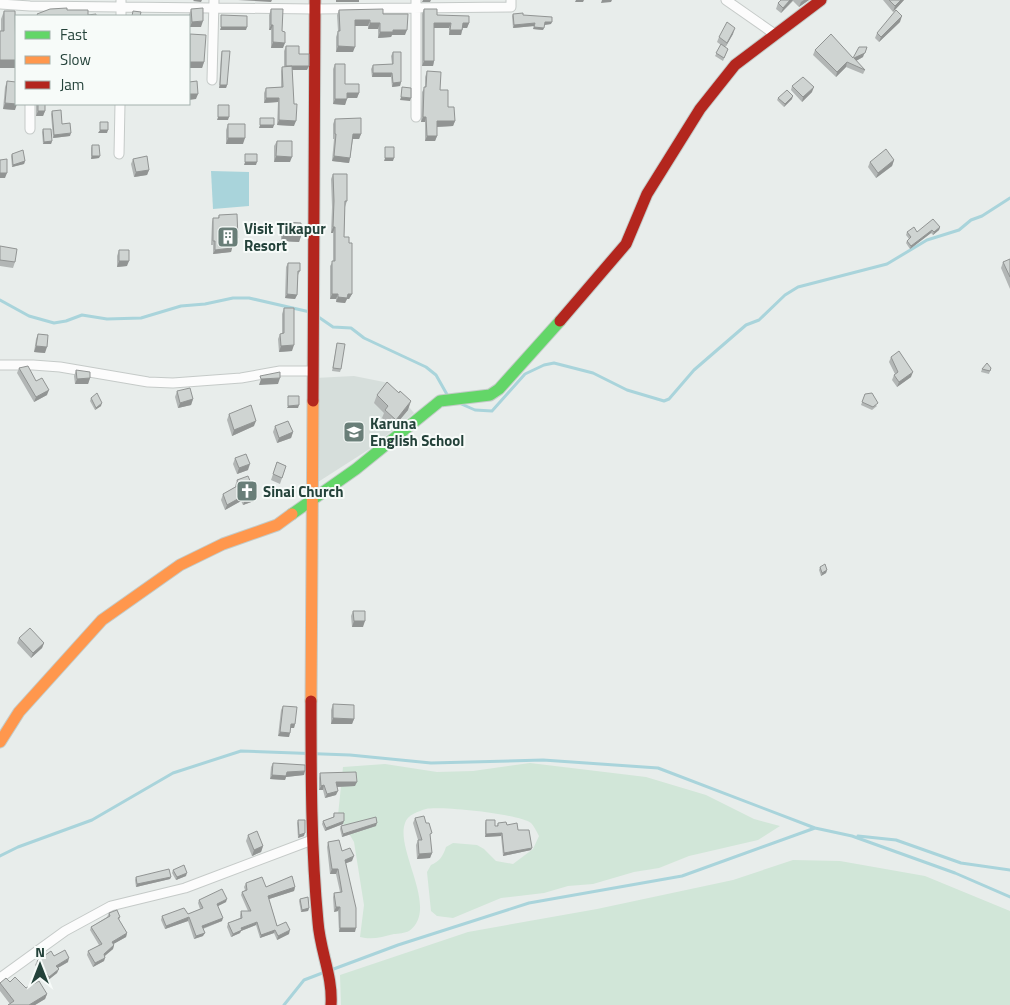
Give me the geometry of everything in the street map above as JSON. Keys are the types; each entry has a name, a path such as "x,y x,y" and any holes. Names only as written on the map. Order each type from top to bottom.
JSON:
{"street":[{"path":"0,4 121,8 214,4 416,4 511,8 511,0"},
{"path":"726,0 776,35"},
{"path":"0,742 19,712 102,620 180,565 223,544 276,525 356,469 401,431 440,402 490,395 500,389 626,244 647,194 700,109 735,65 821,0"},
{"path":"212,80 214,4"},
{"path":"315,4 312,371 312,840 318,925 332,988 331,1005"},
{"path":"416,4 416,117"},
{"path":"30,6 30,15"},
{"path":"30,105 30,129"},
{"path":"119,154 120,105"},
{"path":"0,365 33,364 148,382 173,383 241,378 280,371 312,371"},
{"path":"0,978 65,931 111,906 185,888 312,840"}],"shaded area":[{"name":"Karuna English School","path":"354,376 389,383 414,413 368,450 318,482 315,378"}],"green space":[{"path":"530,763 646,777 706,795 754,819 780,826 758,840 689,856 659,868 634,872 593,884 568,886 544,893 501,898 453,918 437,916 431,911 427,872 431,865 441,858 446,847 453,843 477,845 496,861 513,864 533,849 539,836 531,823 512,817 463,810 426,809 406,820 404,835 419,895 420,909 417,921 406,932 377,938 360,937 364,905 354,842 338,815 343,767 385,764 437,772 473,771"},
{"path":"793,860 840,861 925,876 1010,911 1010,1005 341,1005 340,975 468,932 597,909 733,880"}],"water":[{"path":"211,171 249,172 249,206 213,209"}],"building":[{"path":"781,0 790,0 783,8 778,3"},
{"path":"889,0 901,0 895,6"},
{"path":"203,8 203,21 192,22 191,9"},
{"path":"50,9 88,10 88,15 37,14"},
{"path":"271,9 283,9 282,31 285,32 285,43 273,42"},
{"path":"383,9 383,14 408,14 407,30 380,32 380,23 370,23 370,20 355,20 355,47 338,46 338,31 340,31 339,10"},
{"path":"424,9 437,9 437,15 469,16 469,23 463,23 462,30 450,30 451,23 434,23 434,61 424,61"},
{"path":"896,10 902,16 881,37 877,33"},
{"path":"4,11 15,11 15,60 0,60 0,31 4,31"},
{"path":"133,11 141,12 140,15 132,15"},
{"path":"523,13 523,15 552,17 552,22 545,22 544,28 534,27 535,23 514,25 513,14"},
{"path":"221,15 247,16 247,27 221,27"},
{"path":"727,22 735,28 727,43 719,37"},
{"path":"190,34 206,35 204,62 190,62"},
{"path":"831,34 853,58 859,47 867,47 865,53 854,58 865,70 847,62 837,72 815,50"},
{"path":"721,44 728,49 724,58 716,53"},
{"path":"286,46 299,46 299,54 309,54 309,66 286,66"},
{"path":"222,51 230,51 227,85 220,85"},
{"path":"393,52 401,52 401,82 393,83 392,73 373,73 373,65 393,64"},
{"path":"335,64 345,64 345,84 359,84 359,93 347,93 347,99 335,99"},
{"path":"292,66 294,104 297,104 296,121 279,120 279,98 266,98 266,88 283,87 282,67"},
{"path":"427,71 441,72 440,90 448,90 448,107 454,107 455,121 437,121 437,136 427,136 426,117 423,117 424,87 426,87"},
{"path":"803,77 814,87 803,97 792,86"},
{"path":"7,81 15,82 15,104 5,103"},
{"path":"197,81 198,94 190,94 190,82"},
{"path":"402,87 411,88 411,98 401,97"},
{"path":"787,90 793,96 785,104 778,98"},
{"path":"38,105 45,105 45,111 38,111"},
{"path":"218,105 229,105 229,117 218,117"},
{"path":"61,110 62,124 70,123 71,133 54,135 52,111"},
{"path":"260,118 274,118 274,125 260,125"},
{"path":"361,118 361,134 353,134 350,158 334,156 335,119"},
{"path":"100,122 108,122 108,130 100,130"},
{"path":"228,124 245,124 245,138 228,138"},
{"path":"43,129 51,129 52,141 44,142"},
{"path":"277,141 292,141 292,157 276,156"},
{"path":"92,145 99,145 100,156 92,156"},
{"path":"385,147 394,147 394,158 385,158"},
{"path":"886,149 894,160 878,173 870,162"},
{"path":"23,150 25,161 13,165 12,154"},
{"path":"245,154 257,154 257,162 245,162"},
{"path":"147,156 149,170 136,172 133,159"},
{"path":"7,159 7,173 0,173 0,160"},
{"path":"333,174 347,174 344,237 349,237 349,243 352,243 352,294 348,294 347,298 338,297 338,294 332,294 332,261 335,261"},
{"path":"237,214 238,238 231,239 232,248 215,250 213,218 219,218 219,215"},
{"path":"933,219 940,227 934,232 932,230 911,246 907,241 911,237 907,232 914,227 917,232"},
{"path":"283,222 301,223 301,236 283,235"},
{"path":"0,246 17,249 15,262 0,260"},
{"path":"119,250 129,250 129,261 119,261"},
{"path":"1010,259 1010,277 1003,262"},
{"path":"288,263 300,263 297,295 287,294"},
{"path":"284,308 294,308 294,345 281,346 280,334 284,333"},
{"path":"38,334 48,335 47,347 36,346"},
{"path":"337,343 345,344 341,369 333,368"},
{"path":"899,351 913,372 899,382 894,375 898,372 891,357"},
{"path":"987,363 991,368 990,371 982,369"},
{"path":"28,366 36,381 42,378 49,390 36,397 19,368"},
{"path":"76,370 90,372 90,378 77,379"},
{"path":"280,372 280,378 261,379 260,376"},
{"path":"387,382 411,401 396,420 385,410 388,406 377,395"},
{"path":"190,388 193,399 180,403 177,391"},
{"path":"97,393 102,403 96,408 91,398"},
{"path":"872,393 878,403 873,407 862,402 865,394"},
{"path":"288,396 299,396 299,405 288,406"},
{"path":"251,405 256,421 234,430 229,414"},
{"path":"288,421 293,432 279,438 275,426"},
{"path":"246,454 250,464 239,468 235,458"},
{"path":"277,462 286,466 282,478 273,474"},
{"path":"248,476 256,495 245,500 243,496 227,505 223,494 239,485 237,480"},
{"path":"825,564 827,570 822,573 820,567"},
{"path":"353,611 365,611 365,621 354,621"},
{"path":"30,628 44,643 33,653 19,638"},
{"path":"333,704 354,705 354,719 333,718"},
{"path":"283,706 297,707 295,724 291,724 290,733 280,732"},
{"path":"273,763 305,765 305,771 287,772 286,776 272,775"},
{"path":"356,772 357,782 336,782 338,791 327,794 324,785 321,786 320,773"},
{"path":"334,813 344,813 344,821 326,828 323,821 334,817"},
{"path":"424,816 426,823 429,823 432,833 430,834 432,853 419,854 418,840 422,840 415,818"},
{"path":"376,817 377,823 343,834 341,826"},
{"path":"298,820 305,820 305,833 299,835"},
{"path":"486,820 495,820 495,826 498,826 498,823 506,822 507,825 517,823 518,830 529,830 532,848 504,853 502,833 486,834"},
{"path":"257,831 263,846 254,850 248,835"},
{"path":"339,840 342,851 350,848 354,856 345,860 356,908 356,928 340,928 340,907 336,907 334,893 342,892 338,869 332,869 328,842"},
{"path":"184,865 187,873 177,877 173,870"},
{"path":"169,869 171,877 137,884 136,877"},
{"path":"292,876 295,887 268,896 277,926 286,922 290,930 278,936 275,930 261,935 257,922 241,928 242,930 233,934 228,923 242,918 241,911 251,911 242,892 247,890 246,883 262,877 266,887"},
{"path":"222,889 227,899 217,904 223,918 202,926 205,933 196,936 189,917 166,926 162,916 184,908 188,914 203,908 199,900"},
{"path":"308,897 309,908 302,910 300,899"},
{"path":"117,910 120,917 118,918 127,933 112,942 114,945 104,954 105,958 95,963 88,951 102,944 91,927 110,916 109,913"},
{"path":"65,950 69,958 56,966 59,969 49,977 37,961 51,951 54,956"},
{"path":"15,977 26,988 39,981 47,994 29,1005 8,1005 14,1001 0,983 6,978 10,982"}],"waterway":[{"path":"459,403 475,410 492,411 525,374 544,365 554,363 593,373 627,390 664,401 669,399 694,370 746,325 759,320 785,295 798,287 887,264 927,240 959,230 971,220 982,216 1010,198"},
{"path":"0,300 29,316 54,323 82,315 107,319 141,318 181,306 205,304 233,298 249,298 310,312"},
{"path":"317,316 333,327 351,328 364,338 426,367 436,375 449,398"},
{"path":"0,856 18,847 92,820 173,773 241,751 350,755 431,763 543,760 658,768 815,828"},
{"path":"331,970 398,945 529,903 682,876 815,828 852,836 955,873 1010,897"},
{"path":"858,836 896,840 961,863 1010,870"},
{"path":"284,1005 304,980 325,972"}],"traffic: fast":[{"path":"292,514 356,469 440,401 490,395 499,389 560,321"}],"traffic: slow":[{"path":"311,701 313,401"},
{"path":"0,742 19,712 102,620 180,565 223,544 277,525 292,514"}],"traffic: jam":[{"path":"313,401 315,0"},
{"path":"560,321 626,244 647,194 700,109 735,65 821,0"},
{"path":"311,701 314,867 319,933 330,984 331,1005"}],"place":[{"name":"Visit Tikapur Resort","path":"228,237"},
{"name":"Karuna English School","path":"354,432"},
{"name":"Sinai Church","path":"247,491"}]}
